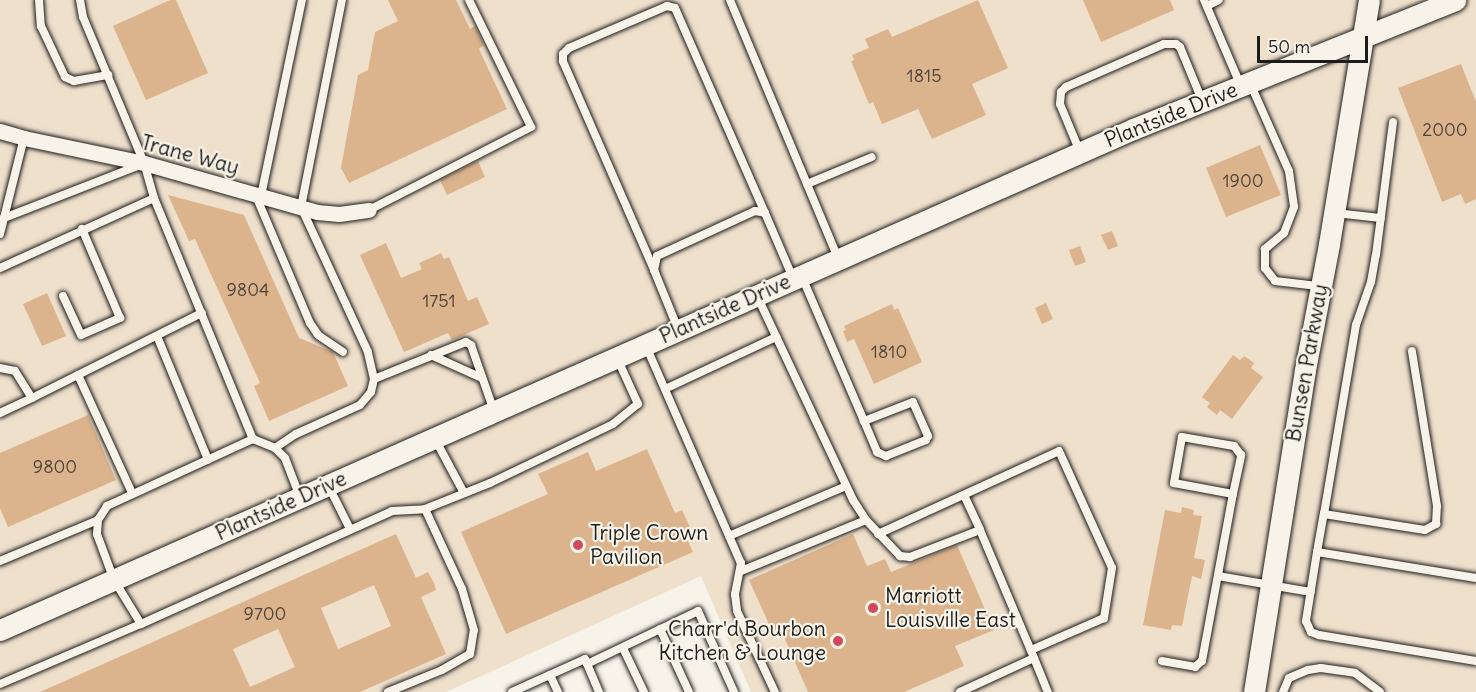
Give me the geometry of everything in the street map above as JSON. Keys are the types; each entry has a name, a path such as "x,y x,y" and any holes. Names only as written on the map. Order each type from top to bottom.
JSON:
{"street":[{"name":"Bunsen Parkway","path":"1254,692 1369,0"},
{"name":"Plantside Drive","path":"0,630 1080,153 1364,35 1455,0"},
{"name":"Trane Way","path":"0,131 144,163 301,207 339,214 369,210"}],"lane":[{"path":"39,0 41,26 65,77 74,81 108,75"},
{"path":"80,0 83,17 144,163 154,198 253,440"},
{"path":"302,0 259,195 310,323 318,335 343,352"},
{"path":"275,448 296,434 360,405 371,392 374,379 368,352 301,207 342,0"},
{"path":"369,210 531,127 469,0"},
{"path":"730,0 839,259"},
{"path":"1220,0 1205,3 1289,171 1294,207 1284,233 1265,249 1265,268 1275,281 1320,287"},
{"path":"679,330 562,61 563,54 569,48 667,6 675,8 765,213 797,278 864,421 881,456 926,440 928,436 913,402 864,421"},
{"path":"1080,153 1060,104 1061,92 1066,87 1164,44 1176,44 1180,47 1203,101"},
{"path":"1393,122 1371,282 1356,325 1306,628 1311,632 1476,661"},
{"path":"0,234 24,138"},
{"path":"807,184 872,157"},
{"path":"4,218 144,163"},
{"path":"0,268 154,198"},
{"path":"655,272 654,262 657,256 754,211 765,213"},
{"path":"1334,213 1381,218"},
{"path":"63,296 81,335 120,318 82,229"},
{"path":"757,296 846,486 866,520 878,534 900,556 910,557 980,530"},
{"path":"0,413 202,313"},
{"path":"157,336 208,460"},
{"path":"664,389 776,337"},
{"path":"374,379 466,342 471,345 494,412"},
{"path":"645,345 741,563 735,594 737,611 775,692"},
{"path":"1324,514 1418,529 1431,528 1436,524 1437,506 1412,351"},
{"path":"431,355 483,378"},
{"path":"0,684 141,624 392,511 425,509 612,424 638,404 617,357"},
{"path":"0,368 15,371 32,398"},
{"path":"78,375 132,493"},
{"path":"1162,661 1195,667 1200,665 1241,455 1239,449 1182,437 1174,483 1233,494"},
{"path":"435,438 464,493"},
{"path":"141,624 114,580 97,534 98,520 107,506 253,440 275,448 285,458 300,498"},
{"path":"878,534 1059,451 1112,568 1104,618 960,692"},
{"path":"328,485 350,529"},
{"path":"729,536 846,486"},
{"path":"964,495 1048,692"},
{"path":"388,692 442,670 470,654 474,630 462,589 425,509"},
{"path":"0,561 98,520"},
{"path":"741,571 866,520"},
{"path":"1317,552 1476,578"},
{"path":"1218,576 1311,592"},
{"path":"587,664 698,611 735,692"},
{"path":"660,629 689,692"},
{"path":"623,648 644,692"},
{"path":"512,692 585,659 599,692"},
{"path":"1282,692 1289,678 1308,670 1321,668 1355,673 1380,692"},
{"path":"550,675 558,692"}],"shaded area":[{"path":"0,0 1476,0 1476,692 751,692 701,576 446,692 0,692"}],"building":[{"path":"170,0 176,0 208,73 146,100 113,26"},
{"path":"388,0 456,0 470,29 475,26 484,45 479,49 507,109 349,183 341,168 358,75 368,70 375,32 398,21"},
{"path":"978,0 1008,68 972,84 986,115 932,139 918,109 882,124 873,102 869,104 851,61 854,60 852,55 869,48 865,39 888,29 892,37"},
{"path":"1083,0 1170,0 1174,10 1101,42"},
{"path":"1461,64 1476,102 1476,199 1465,204 1461,194 1442,202 1398,88"},
{"path":"1260,145 1281,195 1226,217 1206,168"},
{"path":"478,161 485,177 447,195 440,180"},
{"path":"168,195 244,215 299,338 333,352 348,386 269,421 254,386 260,383 195,239 189,241"},
{"path":"1112,231 1118,246 1108,250 1101,235"},
{"path":"386,243 401,278 422,269 419,263 441,253 444,259 449,257 468,301 477,297 489,324 452,340 448,333 404,352 360,255"},
{"path":"1080,246 1086,262 1075,266 1069,250"},
{"path":"47,293 66,336 42,346 23,304"},
{"path":"1046,303 1053,319 1042,324 1035,308"},
{"path":"892,304 894,310 898,308 922,362 874,384 854,339 847,342 843,331 846,330 844,326"},
{"path":"1233,355 1240,360 1244,356 1254,363 1251,368 1263,377 1232,419 1220,410 1217,415 1207,407 1210,403 1202,397"},
{"path":"88,415 116,480 8,527 0,508 0,453"},
{"name":"Triple Crown Pavilion","path":"647,449 675,513 682,510 694,536 687,539 693,552 506,634 461,532 548,494 538,474 588,452 596,471"},
{"path":"1182,507 1194,510 1193,515 1202,516 1194,558 1205,560 1201,579 1192,576 1182,626 1172,625 1171,630 1143,625 1165,510 1181,513"},
{"path":"396,534 416,578 428,572 436,590 421,597 446,654 360,692 40,692","holes":["374,585 391,626 338,649 321,608","278,629 295,667 250,687 233,649"]},
{"name":"Marriott Louisville East","path":"853,534 867,566 885,559 891,572 957,545 994,630 955,646 964,666 904,692 808,692 780,628 772,631 749,580"}],"place":[{"name":"Triple Crown Pavilion","path":"578,545"},
{"name":"Marriott Louisville East","path":"873,608"},
{"name":"Charr'd Bourbon Kitchen & Lounge","path":"838,641"}]}
